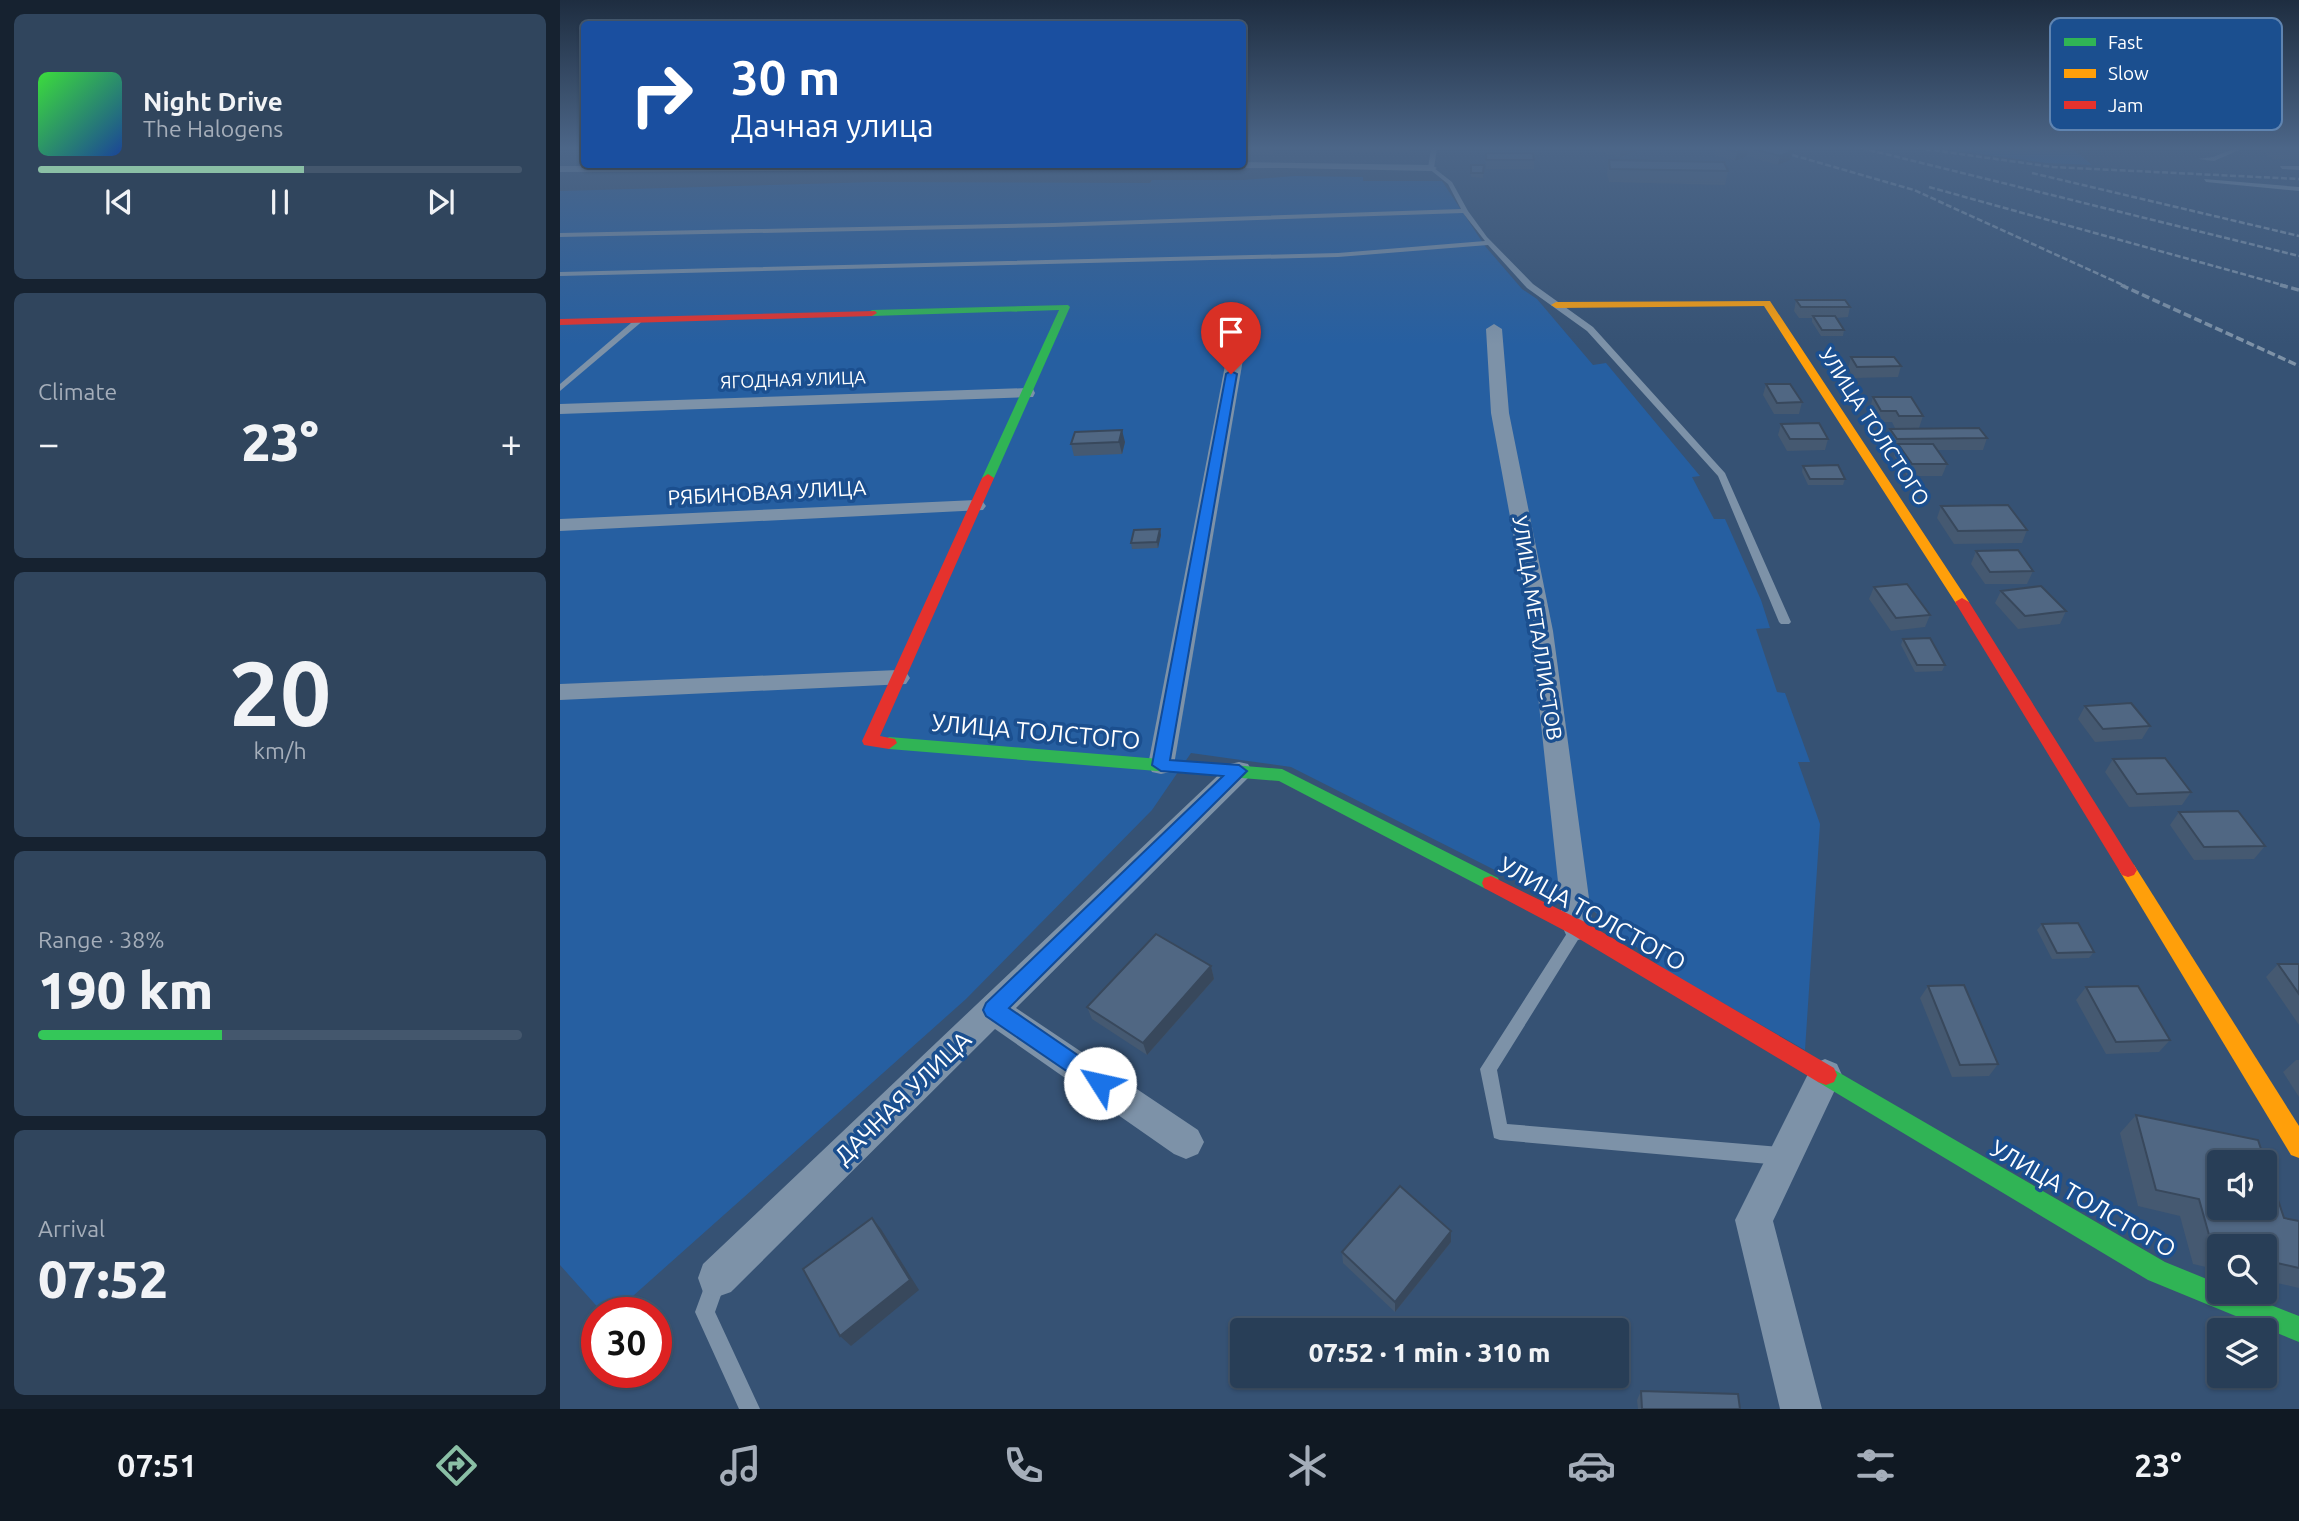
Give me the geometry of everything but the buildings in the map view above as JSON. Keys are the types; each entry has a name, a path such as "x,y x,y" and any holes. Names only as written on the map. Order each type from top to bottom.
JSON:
{"street":[{"name":"УЛИЦА ТОЛСТОГО","path":"1556,305 1767,303 1934,557 2299,1147"},
{"path":"560,322 1065,307 898,678 560,692"},
{"path":"1161,765 1241,324"},
{"name":"УЛИЦА МЕТАЛЛИСТОВ","path":"1494,329 1500,413 1542,631 1578,928"},
{"name":"ЯГОДНАЯ УЛИЦА","path":"560,409 1027,393"},
{"name":"РЯБИНОВАЯ УЛИЦА","path":"560,525 976,506"},
{"name":"УЛИЦА ТОЛСТОГО","path":"898,678 870,741 1282,775 1578,928 2158,1271 2299,1329"},
{"name":"ДАЧНАЯ УЛИЦА","path":"717,1278 1239,771"},
{"path":"993,1010 1186,1142"},
{"path":"1801,1409 1754,1220 1825,1075"}],"lane":[{"path":"560,234 1053,225 1384,214"},
{"path":"1467,214 1489,243 1530,286 1590,329 1722,475 1785,622"},
{"path":"560,274 1338,255 1489,243"},
{"path":"560,388 641,319"},
{"path":"1578,928 1488,1069 1500,1132 1786,1156"},
{"path":"717,1278 705,1312 750,1409"}],"shaded area":[{"path":"560,214 1464,214 1485,246 1522,289 1537,299 1593,365 1606,363 1700,476 1692,477 1714,519 1725,519 1761,600 1770,628 1756,629 1777,692 1785,693 1810,762 1798,762 1820,824 1805,1050 1663,969 1590,908 1556,901 1291,767 1191,753 1152,810 966,999 632,1297 589,1297 560,1265"}],"railway":[{"path":"1966,214 2125,286"},
{"path":"2025,214 2286,286"},
{"path":"2128,214 2299,256"},
{"path":"2205,214 2299,236"},
{"path":"2121,285 2299,366"},
{"path":"2280,285 2299,290"}],"traffic: fast":[{"path":"872,313 1065,307 988,478"},
{"path":"889,743 1282,775 1491,883"},
{"path":"1826,1075 2157,1271 2299,1329"}],"traffic: slow":[{"path":"1556,305 1767,303 1962,602"},
{"path":"2128,870 2299,1147"}],"traffic: jam":[{"path":"560,322 872,313"},
{"path":"889,743 870,741 988,478"},
{"path":"1962,602 2128,870"},
{"path":"1491,883 1578,928 1826,1075"}],"route":[{"path":"1100,1083 993,1010 1239,771 1161,765 1231,374"}]}
